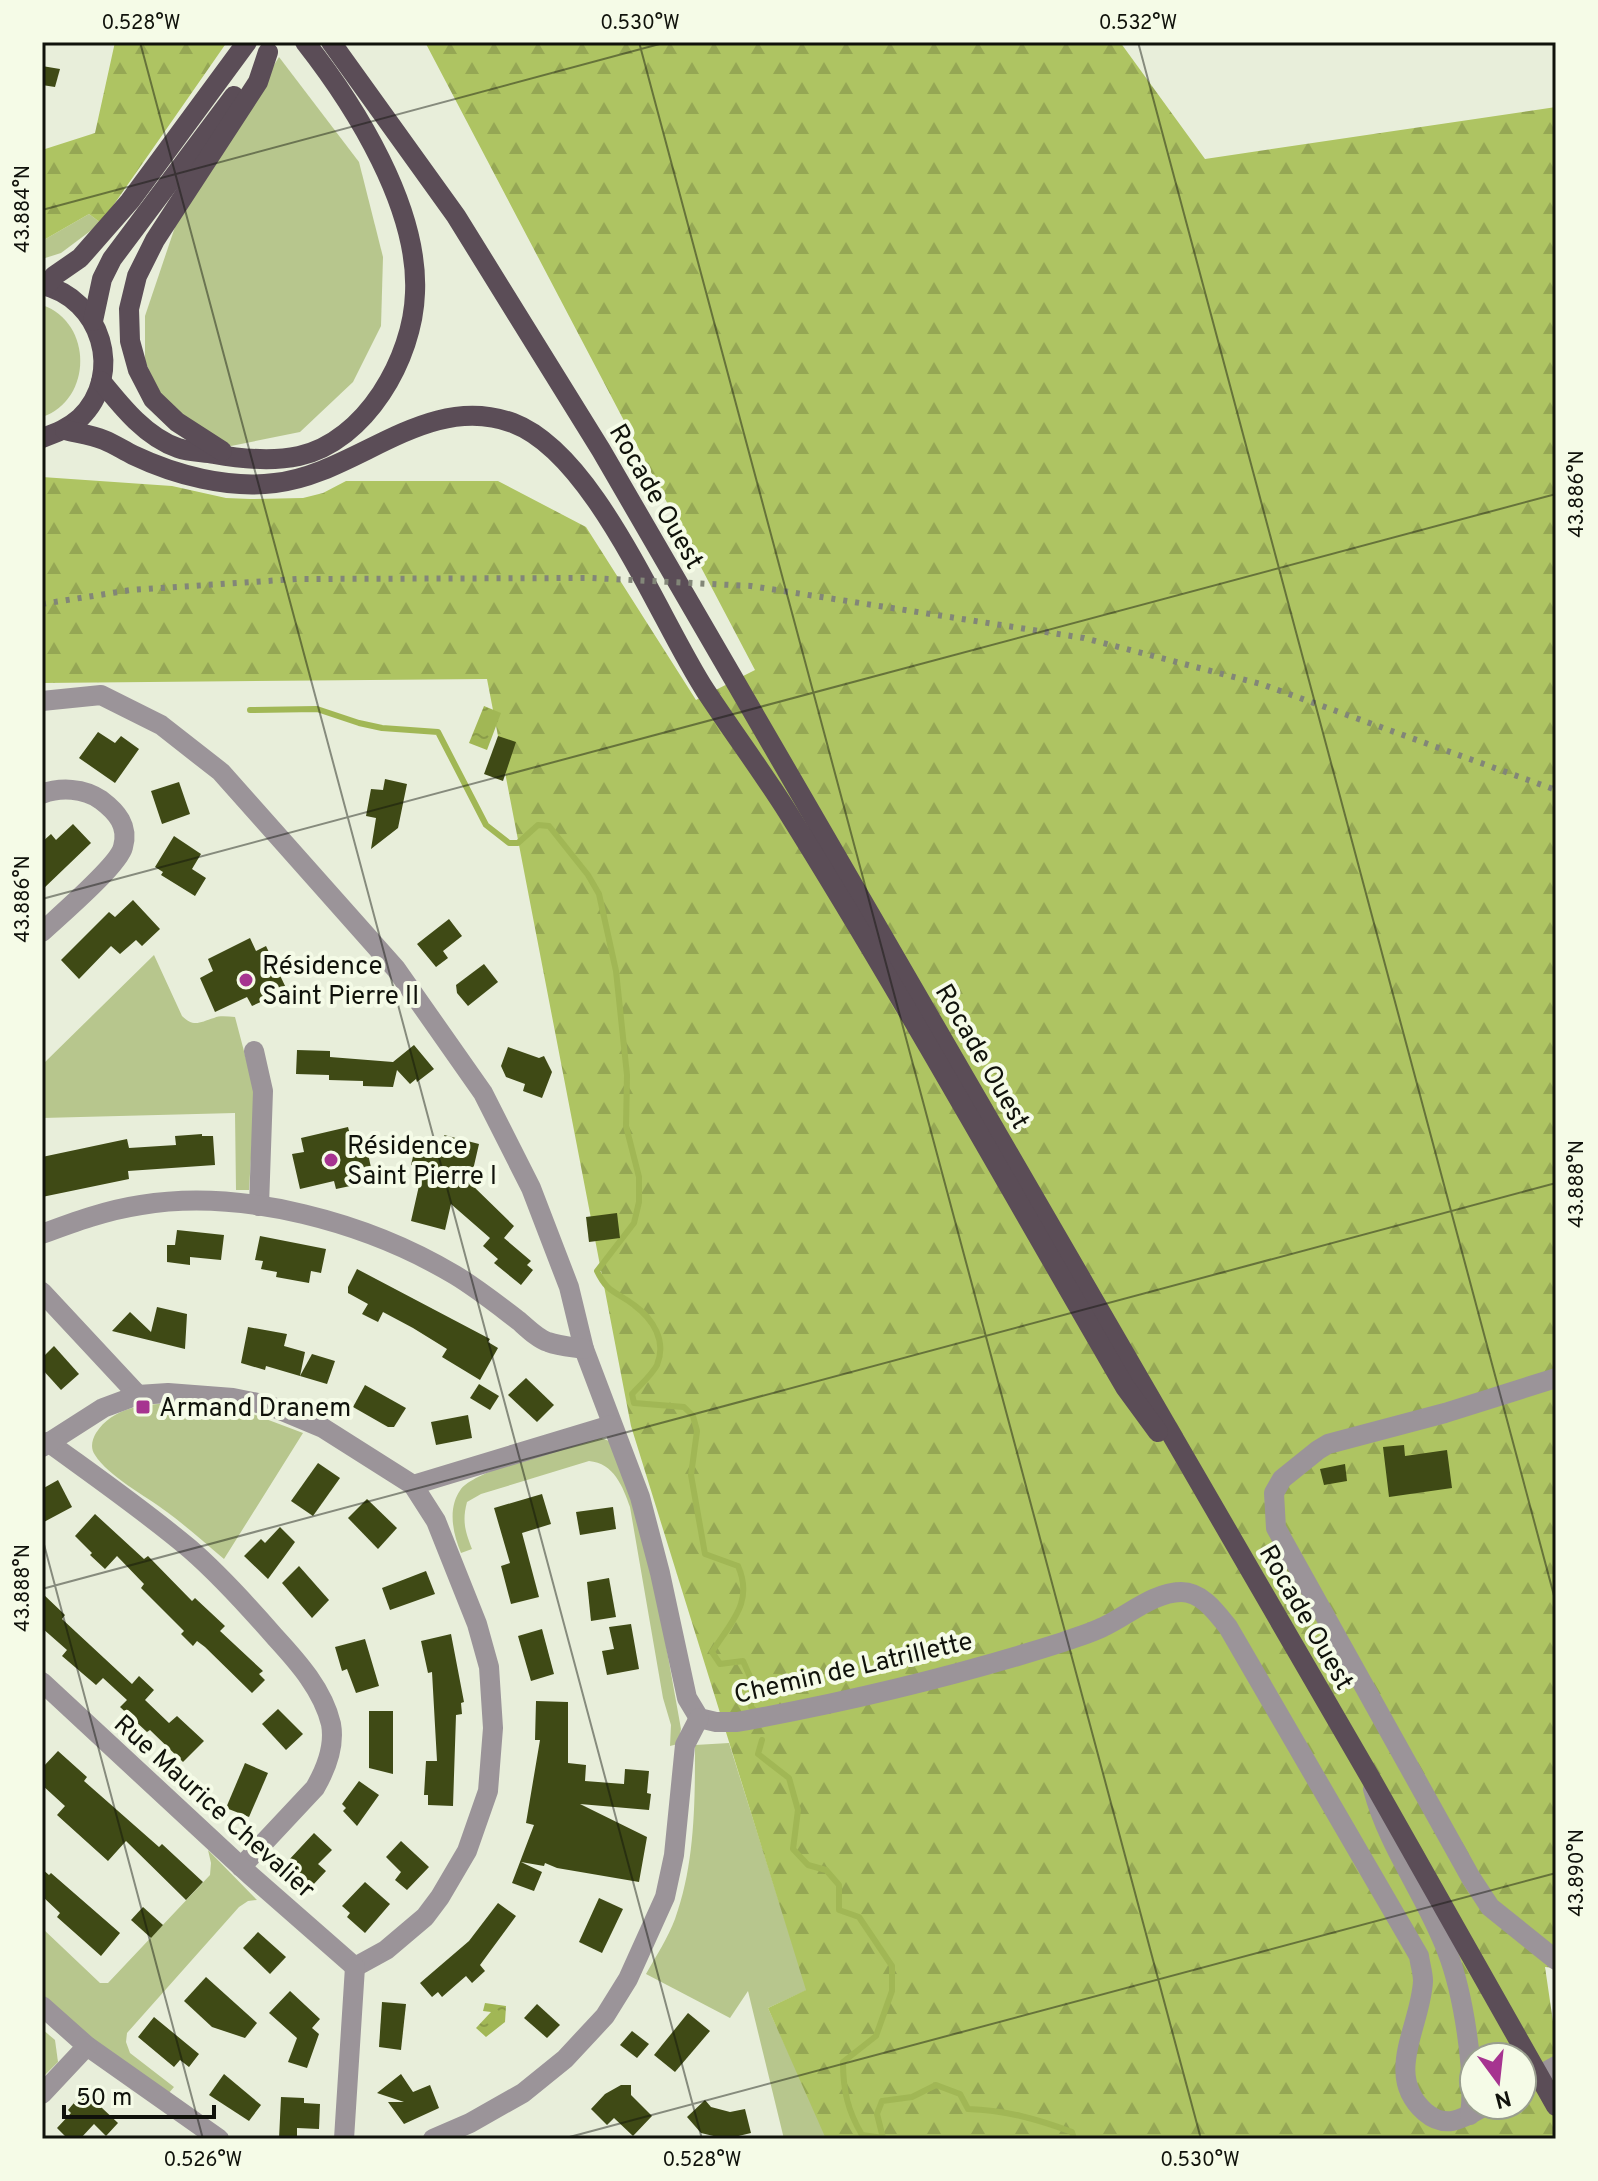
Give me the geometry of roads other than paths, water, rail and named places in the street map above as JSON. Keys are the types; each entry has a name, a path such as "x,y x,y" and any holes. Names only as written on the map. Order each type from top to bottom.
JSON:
{"main road":[{"path":"42,438 65,430 81,417 101,381 104,361 101,340 93,321 81,305 65,293 44,285 80,258 130,201 247,42"},
{"path":"101,381 149,432 178,448 265,460 301,455 336,439 374,405 391,377 406,339 415,294 411,238 398,194 360,125 331,50 305,42"},
{"path":"93,321 102,279 112,259 271,47"},
{"path":"234,457 177,422 153,399 138,370 130,341 129,309 137,276 155,240 258,82 271,47"},
{"name":"Rocade Ouest","path":"331,50 456,216 601,450 1370,1777 1556,2106"},
{"path":"65,430 102,439 136,457 182,474 250,484 274,483 313,474 407,430 454,417 482,416 513,423 533,432 568,462 591,492 703,687 785,808 871,949 1125,1387 1220,1518"}],"street":[{"path":"42,701 101,695 161,725 221,772 396,969 483,1093 531,1188 569,1287 584,1349 640,1497 687,1698 699,1718 685,1745 674,1855 665,1897 628,1979 613,2004 565,2059 523,2093 470,2123 433,2139"},
{"path":"42,794 57,788 96,797 115,811 123,824 123,848 111,866 42,932"},
{"path":"254,1051 263,1091 259,1206"},
{"path":"42,1234 141,1205 191,1201 259,1206 348,1227 395,1245 476,1288 545,1342 584,1349"},
{"path":"42,1292 138,1395"},
{"path":"1556,1378 1445,1413 1328,1444 1307,1456 1282,1479 1274,1493 1273,1510 1276,1528 1471,1878 1490,1907 1556,1960"},
{"path":"241,1867 315,1788 324,1773 331,1743 331,1727 321,1698 293,1657 219,1576 155,1521 45,1445 103,1408 138,1395 195,1395 268,1405 323,1428 413,1485 436,1521 477,1624 491,1687 488,1791 476,1830 440,1897 425,1917 386,1950 355,1967 344,2139"},
{"path":"413,1485 611,1425"},
{"name":"Chemin de Latrillette","path":"699,1718 737,1722 909,1683 1063,1642 1101,1628 1153,1600 1177,1592 1197,1596 1214,1609 1228,1627 1419,1956 1423,1981 1404,2065 1406,2080 1413,2099 1438,2121 1458,2121"},
{"name":"Rue Maurice Chevalier","path":"42,1682 241,1867 355,1967"},
{"path":"1370,1777 1381,1820 1447,1950 1466,2041"},
{"path":"42,2006 87,2046 219,2139"},
{"path":"42,2094 87,2046"}],"water":[{"path":"484,706 501,713 487,750 469,743"},
{"path":"485,2003 506,2006 505,2022 486,2037 476,2028 491,2012 483,2011"}],"waterway":[{"path":"250,710 317,709 382,728 438,732 486,825 509,843 518,843 538,825 549,826 599,894 616,971 627,1075 626,1126 639,1177 639,1202 634,1223 597,1271 609,1288 647,1317 659,1339 657,1365 632,1394 634,1403 684,1407 693,1416 697,1431 691,1475 705,1554 738,1566 743,1590 738,1611 712,1652 720,1664 743,1661 751,1679 751,1707 756,1712"},
{"path":"762,1740 758,1754 789,1778 798,1810 793,1849 808,1865 826,1870 839,1885 839,1910 859,1917 892,1966 892,1991 876,2036 843,2062 847,2100 862,2135 883,2138 877,2114 882,2101 912,2097 936,2085 960,2094 968,2109 1033,2119 1072,2132 1074,2139"}],"railway":[{"path":"42,604 131,590 297,579 591,578 751,586 1084,638 1261,684 1556,790"}],"place":[{"name":"Résidence Saint Pierre II","path":"246,980"},
{"name":"Résidence Saint Pierre I","path":"331,1160"},
{"name":"Armand Dranem","path":"143,1407"}]}
